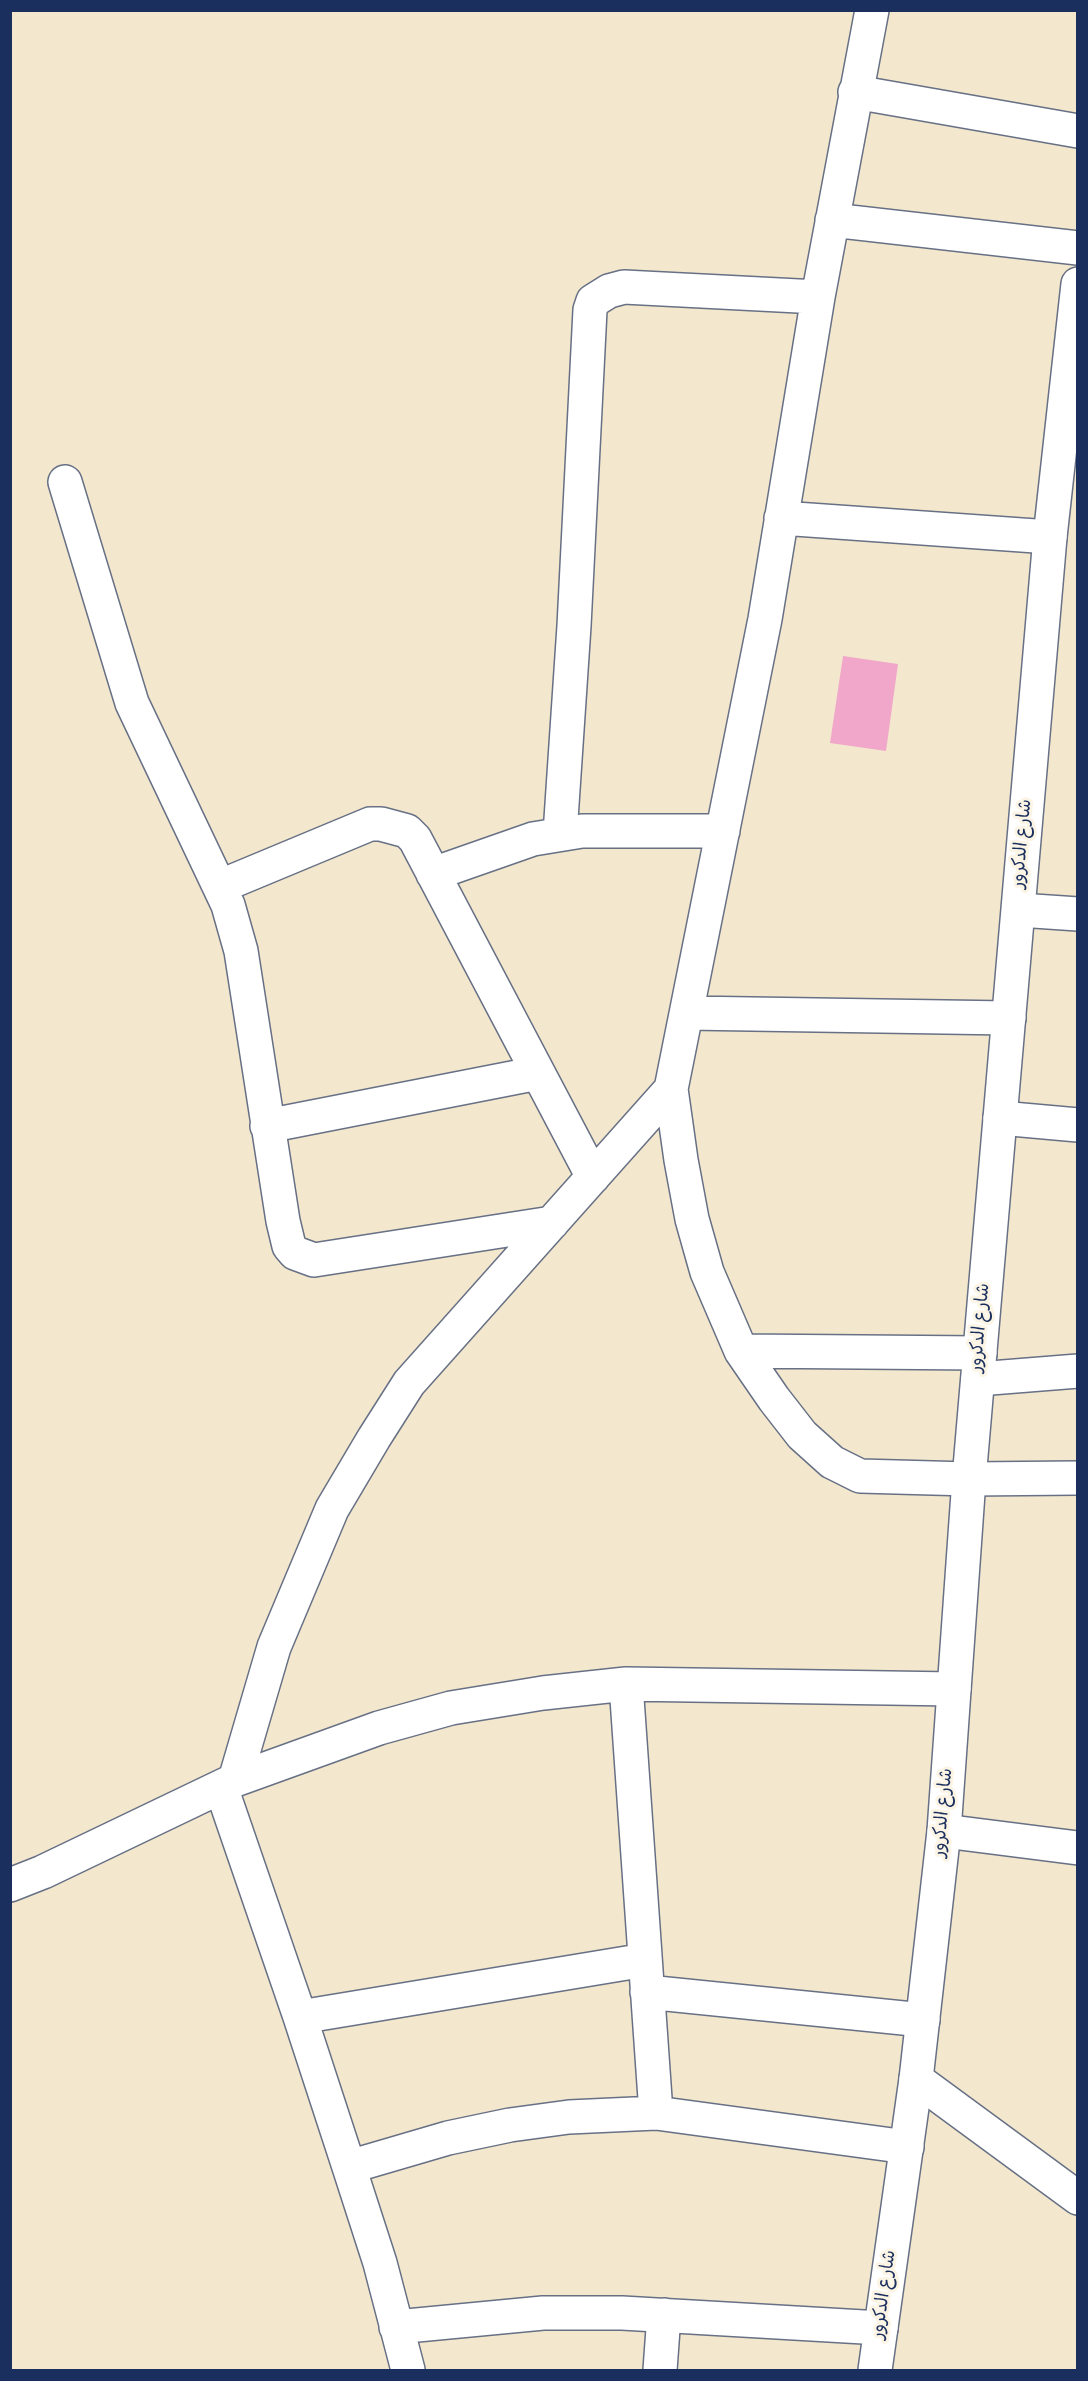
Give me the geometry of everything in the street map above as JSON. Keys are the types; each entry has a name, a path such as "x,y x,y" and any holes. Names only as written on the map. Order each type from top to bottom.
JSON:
{"street":[{"path":"872,10 818,297 765,619 671,1089 681,1160 695,1229 707,1272 741,1351 802,1436 831,1462 860,1476 969,1479 1077,1478"},
{"path":"855,92 1077,131"},
{"path":"832,220 1077,248"},
{"name":"شارع الدكرور","path":"875,2370 916,2079 944,1831 969,1479 1000,1118 1050,537 1077,284"},
{"path":"560,834 574,626 590,310 593,302 609,291 624,287 818,297"},
{"path":"65,482 132,703 221,886 228,905 241,951 267,1126 289,1246 295,1253 314,1260 552,1223"},
{"path":"781,518 1050,537"},
{"path":"221,886 370,825 381,824 407,831 415,839 593,1177"},
{"path":"433,874 523,842 560,834 582,831 723,831"},
{"path":"1018,910 1077,914"},
{"path":"687,1013 1009,1018"},
{"path":"267,1126 538,1073"},
{"path":"408,2370 380,2263 300,2017 228,1783 274,1647 332,1509 409,1383 671,1089"},
{"path":"1000,1118 1077,1125"},
{"path":"741,1351 1077,1371"},
{"path":"626,1684 656,2113"},
{"path":"10,1885 43,1872 228,1783 379,1728 451,1708 543,1692 626,1684 954,1689"},
{"path":"944,1831 1077,1848"},
{"path":"300,2017 645,1960"},
{"path":"647,1992 923,2020"},
{"path":"916,2079 1077,2198"},
{"path":"349,2167 448,2138 510,2125 568,2117 656,2113 907,2147"},
{"path":"396,2327 543,2313 622,2313 881,2328"},
{"path":"660,2370 664,2315"}],"building":[{"path":"843,656 898,664 886,751 830,743"}]}
